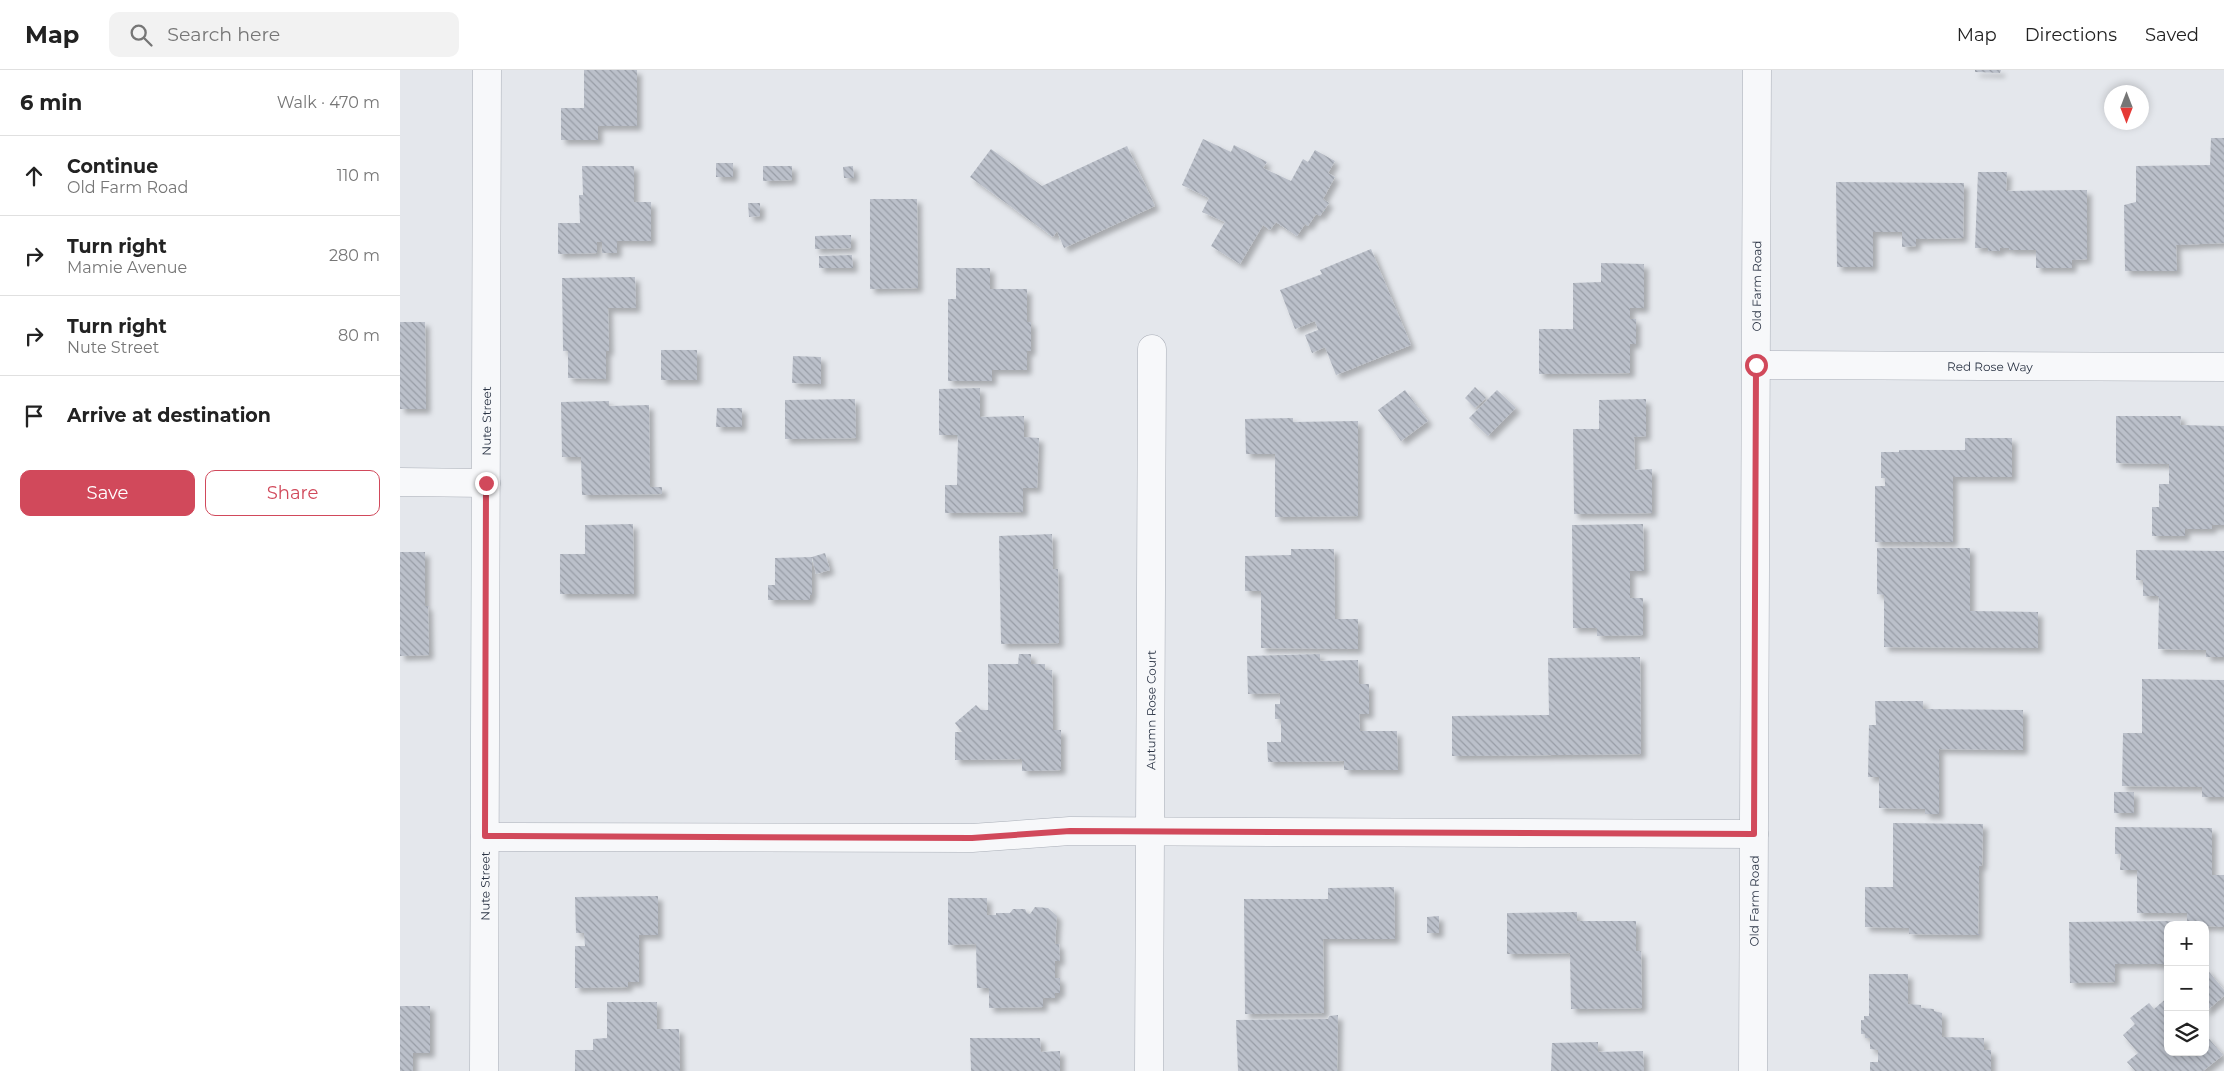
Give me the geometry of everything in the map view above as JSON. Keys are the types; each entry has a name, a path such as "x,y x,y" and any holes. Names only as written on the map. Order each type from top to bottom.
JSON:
{"street":[{"name":"Nute Street","path":"484,1071 487,70"},
{"name":"Old Farm Road","path":"1753,1071 1756,70"},
{"name":"Autumn Rose Court","path":"1149,1071 1152,349"},
{"name":"Red Rose Way","path":"1756,365 2224,367"},
{"path":"400,482 486,483"},
{"path":"485,836 972,838 1070,831 1754,834"}],"building":[{"path":"584,70 637,70 637,126 598,126 598,140 561,140 561,108 584,108"},
{"path":"1975,70 2001,70 2000,73 1975,72"},
{"path":"2211,138 2224,138 2224,243 2176,245 2177,271 2125,271 2124,205 2136,202 2136,166 2210,165"},
{"path":"1203,139 1231,152 1234,145 1267,162 1263,168 1291,181 1303,159 1308,162 1315,150 1335,161 1328,173 1335,177 1323,199 1329,203 1320,216 1316,214 1308,226 1305,224 1297,236 1276,222 1270,230 1263,225 1240,264 1211,246 1225,222 1202,212 1209,198 1182,185"},
{"path":"1127,146 1155,206 1064,248 1057,231 1053,237 970,177 991,149 1042,186"},
{"path":"716,163 733,163 733,177 716,177"},
{"path":"582,166 634,166 634,202 651,202 651,241 617,241 617,253 602,253 602,242 597,242 597,253 558,254 558,223 580,223 579,195 583,195"},
{"path":"763,166 792,166 792,180 763,181"},
{"path":"853,166 854,178 844,178 843,167"},
{"path":"1978,172 2007,172 2006,191 2087,190 2087,259 2072,260 2072,268 2036,268 2036,250 2000,248 2000,251 1988,251 1988,248 1975,248"},
{"path":"1836,182 1964,183 1963,238 1916,239 1916,246 1902,247 1902,232 1873,232 1873,267 1837,267"},
{"path":"870,199 917,199 918,288 870,289"},
{"path":"748,203 760,203 760,216 749,217"},
{"path":"851,235 851,248 815,249 815,236"},
{"path":"1371,249 1411,345 1336,375 1325,347 1312,353 1305,335 1318,330 1315,321 1295,329 1280,290 1322,274 1320,270"},
{"path":"852,255 853,268 819,268 819,256"},
{"path":"1601,263 1644,264 1644,308 1630,308 1630,319 1636,319 1636,344 1630,344 1630,373 1539,374 1539,329 1573,329 1573,283 1601,282"},
{"path":"956,268 990,268 990,289 1027,289 1027,322 1031,322 1031,351 1027,351 1027,370 992,370 992,381 948,381 948,299 956,299"},
{"path":"635,277 636,308 608,308 609,351 606,351 606,379 568,378 568,351 563,351 562,278"},
{"path":"400,322 425,322 426,409 400,409"},
{"path":"661,350 697,350 697,380 661,380"},
{"path":"793,356 821,357 821,384 792,383"},
{"path":"1475,387 1486,398 1475,408 1465,398"},
{"path":"980,388 980,417 1024,416 1024,437 1039,438 1037,488 1023,488 1023,512 945,513 945,485 957,485 958,435 939,435 939,389"},
{"path":"1405,390 1428,421 1401,441 1378,410"},
{"path":"1497,390 1516,408 1488,436 1469,418"},
{"path":"855,399 856,438 785,439 785,400"},
{"path":"1646,399 1646,436 1634,437 1635,470 1652,469 1652,513 1574,514 1573,429 1599,429 1599,400"},
{"path":"609,401 609,406 649,405 650,487 662,487 662,494 582,495 581,457 562,457 561,402"},
{"path":"717,408 742,408 742,427 716,427"},
{"path":"2116,416 2181,416 2180,425 2224,426 2224,525 2212,525 2212,529 2185,529 2185,536 2152,536 2152,507 2159,507 2159,484 2169,484 2169,464 2116,463"},
{"path":"1293,418 1293,422 1358,421 1358,516 1275,517 1275,454 1246,454 1245,419"},
{"path":"1965,438 2012,438 2012,477 1953,477 1953,542 1875,542 1875,486 1885,486 1885,478 1881,478 1881,452 1899,452 1899,450 1965,450"},
{"path":"633,524 634,594 560,594 560,554 585,554 585,525"},
{"path":"1643,524 1644,571 1630,571 1630,598 1643,598 1643,635 1597,636 1597,628 1573,628 1572,525"},
{"path":"1052,534 1053,569 1058,569 1059,643 1001,644 999,536"},
{"path":"1877,548 1970,548 1970,611 2038,612 2038,648 1884,647 1884,595 1877,594"},
{"path":"1291,549 1334,549 1335,619 1358,619 1358,649 1261,648 1261,591 1245,591 1245,556 1291,555"},
{"path":"2136,550 2224,551 2224,657 2206,657 2206,650 2158,649 2159,596 2143,596 2143,580 2136,580"},
{"path":"400,552 425,552 425,606 428,606 429,655 400,656"},
{"path":"825,553 830,570 816,574 812,557"},
{"path":"812,557 812,595 810,595 810,600 768,600 768,585 775,585 775,558"},
{"path":"1019,654 1031,654 1031,664 1045,664 1045,670 1052,670 1053,730 1061,730 1061,770 1022,771 1022,759 955,760 955,732 962,732 955,723 976,705 981,710 988,710 988,664 1018,664"},
{"path":"1320,654 1320,661 1358,660 1359,684 1369,684 1369,714 1359,714 1360,731 1397,731 1398,770 1344,770 1344,761 1268,762 1267,742 1281,742 1281,719 1275,719 1275,704 1280,704 1280,693 1248,694 1247,656"},
{"path":"1640,657 1641,754 1452,756 1452,716 1549,715 1548,658"},
{"path":"2142,679 2224,680 2224,797 2202,797 2202,787 2122,786 2123,733 2142,733"},
{"path":"1875,701 1923,701 1923,709 2023,710 2023,750 1939,749 1939,814 1925,814 1925,809 1879,808 1879,777 1868,777 1869,725 1876,725"},
{"path":"2114,792 2134,792 2134,813 2114,813"},
{"path":"1893,823 1983,824 1982,866 1979,866 1978,935 1909,934 1909,928 1865,927 1865,887 1893,887"},
{"path":"2115,827 2212,828 2212,875 2224,875 2224,927 2209,926 2209,921 2187,921 2187,913 2137,913 2137,870 2120,870 2121,854 2115,854"},
{"path":"1394,887 1395,939 1323,939 1324,1013 1245,1014 1244,899 1328,899 1328,888"},
{"path":"658,896 658,935 639,935 639,982 628,982 628,987 575,988 575,946 585,946 584,933 576,933 575,897"},
{"path":"948,898 987,898 987,915 1010,913 1013,909 1025,909 1030,914 1035,907 1048,908 1057,916 1055,944 1059,944 1060,961 1055,961 1055,978 1060,978 1060,993 1055,993 1055,998 1043,998 1043,1007 989,1008 989,988 977,988 976,944 948,945"},
{"path":"1577,912 1577,921 1636,921 1636,951 1641,951 1642,1008 1571,1009 1570,953 1507,954 1507,913"},
{"path":"1439,916 1439,933 1427,933 1427,917"},
{"path":"2164,921 2164,964 2115,964 2115,982 2070,983 2069,922"},
{"path":"2209,972 2224,990 2224,996 2209,1009"},
{"path":"1869,974 1908,974 1908,1004 1921,1005 1921,1008 1934,1009 1934,1011 1942,1013 1942,1037 1984,1038 1984,1050 1991,1050 1991,1071 1870,1071 1870,1062 1878,1062 1878,1050 1870,1049 1870,1038 1865,1038 1865,1034 1861,1034 1861,1020 1864,1020 1864,1016 1869,1016"},
{"path":"2164,1000 2164,1056 2209,1056 2209,1039 2223,1055 2203,1071 2135,1071 2127,1062 2138,1053 2123,1035 2135,1024 2130,1018 2149,1003 2154,1009"},
{"path":"607,1002 657,1002 657,1029 679,1029 680,1071 575,1071 575,1050 593,1050 593,1039 607,1038"},
{"path":"400,1006 430,1006 430,1053 413,1053 413,1071 400,1071"},
{"path":"1338,1015 1337,1071 1238,1071 1236,1020 1328,1019 1329,1016"},
{"path":"970,1038 1040,1038 1041,1052 1060,1051 1060,1071 971,1071"},
{"path":"1598,1042 1598,1052 1643,1051 1644,1071 1551,1071 1552,1043"}],"route":[{"path":"486,483 485,836 972,838 1070,831 1754,834 1756,365"}]}
